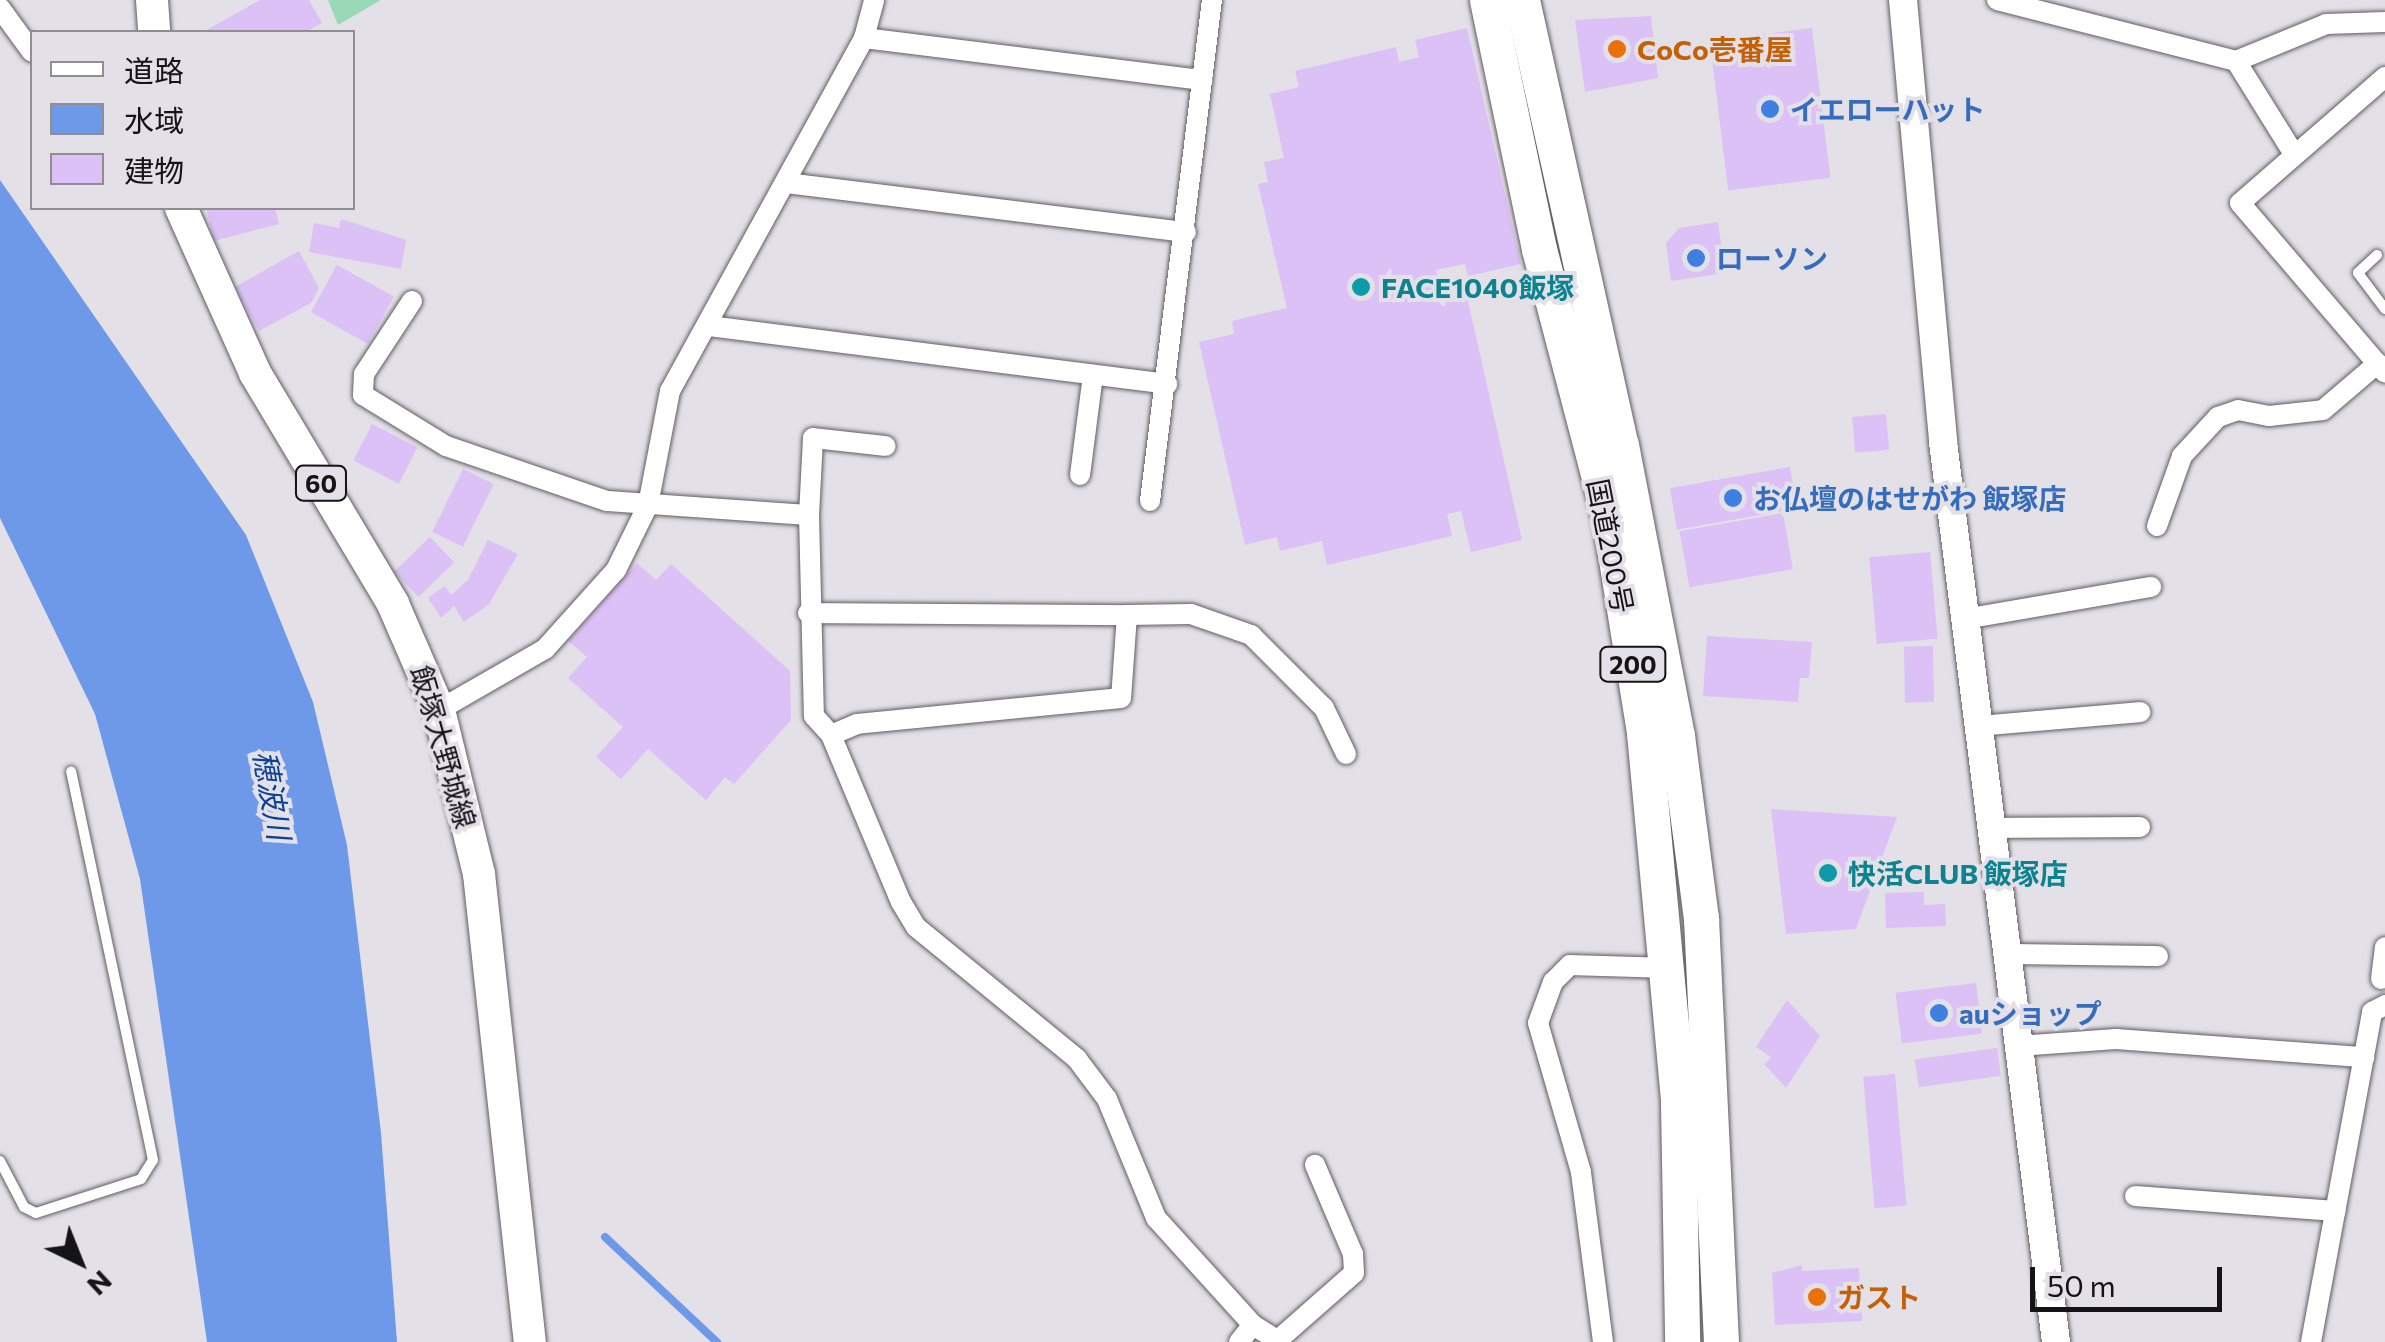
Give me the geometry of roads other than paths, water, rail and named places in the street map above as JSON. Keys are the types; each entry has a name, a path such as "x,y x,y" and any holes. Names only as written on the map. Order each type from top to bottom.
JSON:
{"highway":[{"name":"国道200号","path":"1487,0 1539,250 1609,516 1644,733 1668,968 1682,1342"},
{"name":"国道200号","path":"1522,0 1621,445 1677,736 1701,918 1721,1342"}],"main road":[{"path":"152,0 154,30"},
{"name":"飯塚大野城線","path":"182,210 247,357 392,604 439,710 479,874 530,1342"}],"street":[{"path":"439,710 566,632 616,570 648,505 670,392 864,38 874,0"},
{"path":"1150,501 1212,0"},
{"path":"1902,0 1965,618 2056,1342"},
{"path":"1996,0 2236,61 2326,24 2385,22"},
{"path":"0,8 30,49"},
{"path":"864,38 1202,80"},
{"path":"2236,61 2294,154"},
{"path":"2157,526 2182,456 2218,416 2238,410 2269,416 2323,410 2381,368 2240,203 2385,77"},
{"path":"786,183 1186,232"},
{"path":"412,301 364,374 367,402 446,446 544,484 648,505 810,514"},
{"path":"709,326 1167,384"},
{"path":"1080,476 1093,375"},
{"path":"886,446 813,438 808,613 814,716 831,735 916,927 1077,1059 1107,1099 1156,1218 1252,1324 1279,1341 1354,1273 1353,1254 1315,1166"},
{"path":"1965,618 2151,587"},
{"path":"808,613 1191,614 1251,636 1324,708 1346,754"},
{"path":"831,735 858,724 1120,698 1126,615"},
{"path":"1978,726 2140,712"},
{"path":"1990,828 2140,827"},
{"path":"2381,978 2385,947"},
{"path":"2006,954 2158,956"},
{"path":"1603,1342 1581,1172 1538,1023 1553,982 1570,966 1668,968"},
{"path":"2310,1342 2372,1012 2385,1005"},
{"path":"2018,1046 2116,1039 2364,1057"},
{"path":"2135,1196 2336,1211"},
{"path":"1239,1342 1252,1324"}],"lane":[{"path":"2377,255 2358,274 2385,310"},
{"path":"0,1161 24,1207 36,1212 141,1179 153,1160 71,772"}],"water":[{"name":"穂波川","path":"0,180 246,535 313,702 347,845 381,1133 397,1342 207,1342 140,879 95,714 0,518"}],"waterway":[{"path":"605,1237 717,1342"}],"place":[{"name":"CoCo壱番屋","path":"1617,49"},
{"name":"イエローハット","path":"1770,109"},
{"name":"ローソン","path":"1696,258"},
{"name":"FACE1040飯塚","path":"1361,287"},
{"name":"お仏壇のはせがわ 飯塚店","path":"1733,498"},
{"name":"快活CLUB 飯塚店","path":"1828,873"},
{"name":"auショップ","path":"1939,1013"},
{"name":"ガスト","path":"1817,1297"}]}
